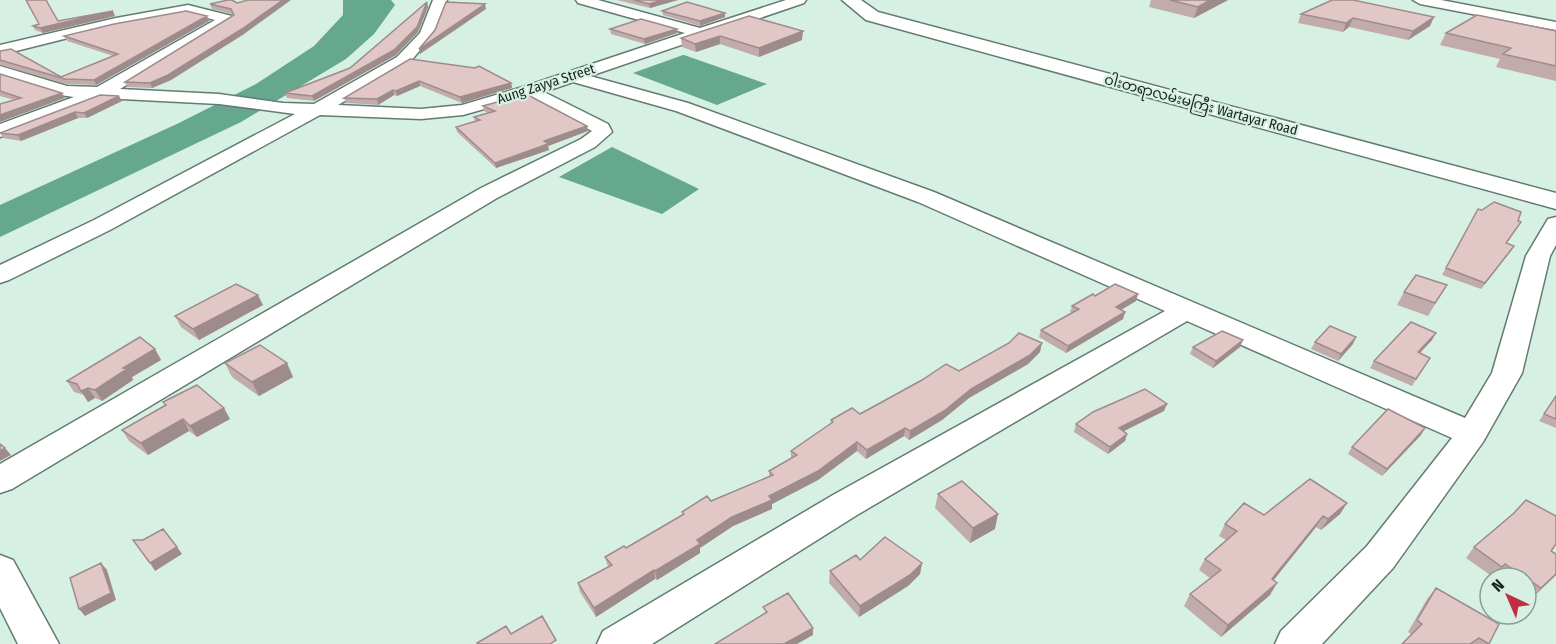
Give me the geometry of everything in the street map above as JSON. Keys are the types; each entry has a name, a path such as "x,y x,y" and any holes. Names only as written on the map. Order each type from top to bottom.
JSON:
{"street":[{"path":"0,275 102,225 318,110 403,60 427,34 440,0"},
{"path":"583,0 700,33"},
{"name":"Aung Zayya Street","path":"0,71 66,90 219,99 283,108 421,114 463,110 529,91 799,0"},
{"name":"ဝါးတရာလမ်းမကြီး Wartayar Road","path":"850,0 872,16 1556,201"},
{"path":"1420,0 1556,26"},
{"path":"0,50 116,22 188,9 227,19 100,93 0,132"},
{"path":"572,76 682,107 926,197 1472,434"},
{"path":"0,480 489,193 588,143 603,132 601,128 529,91"},
{"path":"1295,644 1380,557 1472,434 1507,373 1538,256 1556,224"},
{"path":"618,644 844,505 1186,310"},
{"path":"0,571 39,644"}],"shaded area":[{"path":"343,0 391,0 395,5 374,34 346,59 241,122 0,237 0,205 179,123 256,84 314,46 343,15"},
{"path":"683,55 767,84 717,105 633,73"},
{"path":"612,147 699,189 662,214 559,177"}],"building":[{"path":"26,0 46,0 58,21 113,11 40,28 33,26 39,24"},
{"path":"228,0 237,3 248,0 283,0 242,29 168,75 150,83 125,82 234,15 231,9 210,4"},
{"path":"634,0 662,0 649,4"},
{"path":"1170,0 1210,0 1198,7"},
{"path":"1332,0 1353,0 1434,17 1413,31 1353,18 1346,23 1301,14"},
{"path":"427,2 417,27 394,50 312,96 285,93 350,68"},
{"path":"446,2 485,4 419,49 435,30"},
{"path":"687,2 725,13 700,21 662,11"},
{"path":"186,11 207,16 94,80 65,79 0,60 0,51 11,49 61,77 118,54 64,36"},
{"path":"1477,15 1556,31 1556,66 1503,54 1511,48 1446,33"},
{"path":"749,16 803,31 759,48 720,36 695,44 681,38"},
{"path":"641,19 677,29 644,39 610,29"},
{"path":"410,59 475,68 479,66 511,83 460,97 419,81 396,91 393,90 377,99 344,98"},
{"path":"0,74 62,93 0,115 0,104 21,98 0,91"},
{"path":"526,94 587,126 544,141 548,144 495,163 456,127 480,120 474,117 495,111 483,106"},
{"path":"100,95 119,96 84,113 75,112 18,135 0,133"},
{"path":"1494,202 1521,212 1518,221 1521,222 1506,243 1514,246 1485,283 1446,268 1478,209 1482,210"},
{"path":"1416,275 1447,285 1435,303 1404,292"},
{"path":"236,284 258,295 193,329 175,316"},
{"path":"1115,284 1138,294 1116,307 1125,312 1068,346 1041,330 1079,309 1072,306"},
{"path":"1411,322 1436,333 1418,352 1430,358 1416,379 1374,361"},
{"path":"1330,326 1356,337 1341,354 1315,342"},
{"path":"1222,331 1243,340 1216,361 1193,347"},
{"path":"1019,333 1042,343 1030,355 971,389 944,411 910,431 905,428 867,450 857,442 818,471 769,496 772,500 732,517 697,540 700,544 594,608 578,583 612,565 605,557 624,546 626,548 684,514 682,512 707,496 711,501 773,475 769,471 797,455 791,451 833,422 831,420 852,408 860,414 946,364 959,371 1009,343"},
{"path":"140,337 155,349 123,368 127,369 95,390 88,388 81,391 77,384 67,381"},
{"path":"260,345 287,363 252,382 225,363"},
{"path":"197,385 224,408 190,426 183,419 141,443 122,430 166,405 163,402"},
{"path":"1145,389 1167,404 1119,428 1127,434 1110,447 1076,424 1093,412"},
{"path":"1556,396 1556,419 1544,414"},
{"path":"1388,409 1425,428 1387,469 1352,447"},
{"path":"1310,479 1347,503 1328,519 1323,516 1272,579 1277,583 1228,625 1190,594 1221,570 1205,559 1237,531 1225,524 1244,503 1264,515"},
{"path":"962,481 998,514 973,528 938,494"},
{"path":"1526,500 1556,516 1556,544 1551,551 1556,554 1556,574 1541,588 1538,586 1538,566 1508,566 1505,564 1501,566 1474,547"},
{"path":"163,529 177,547 150,563 133,540 143,540"},
{"path":"885,537 922,563 910,575 860,606 830,571 856,555 860,560"},
{"path":"101,563 111,593 79,609 70,578"},
{"path":"1436,588 1478,612 1478,626 1498,626 1489,644 1479,638 1470,644 1402,644 1422,624 1417,620"},
{"path":"788,593 813,628 784,644 715,644 767,612 763,607"},
{"path":"542,616 556,640 550,644 477,643 506,626 511,634"}]}
